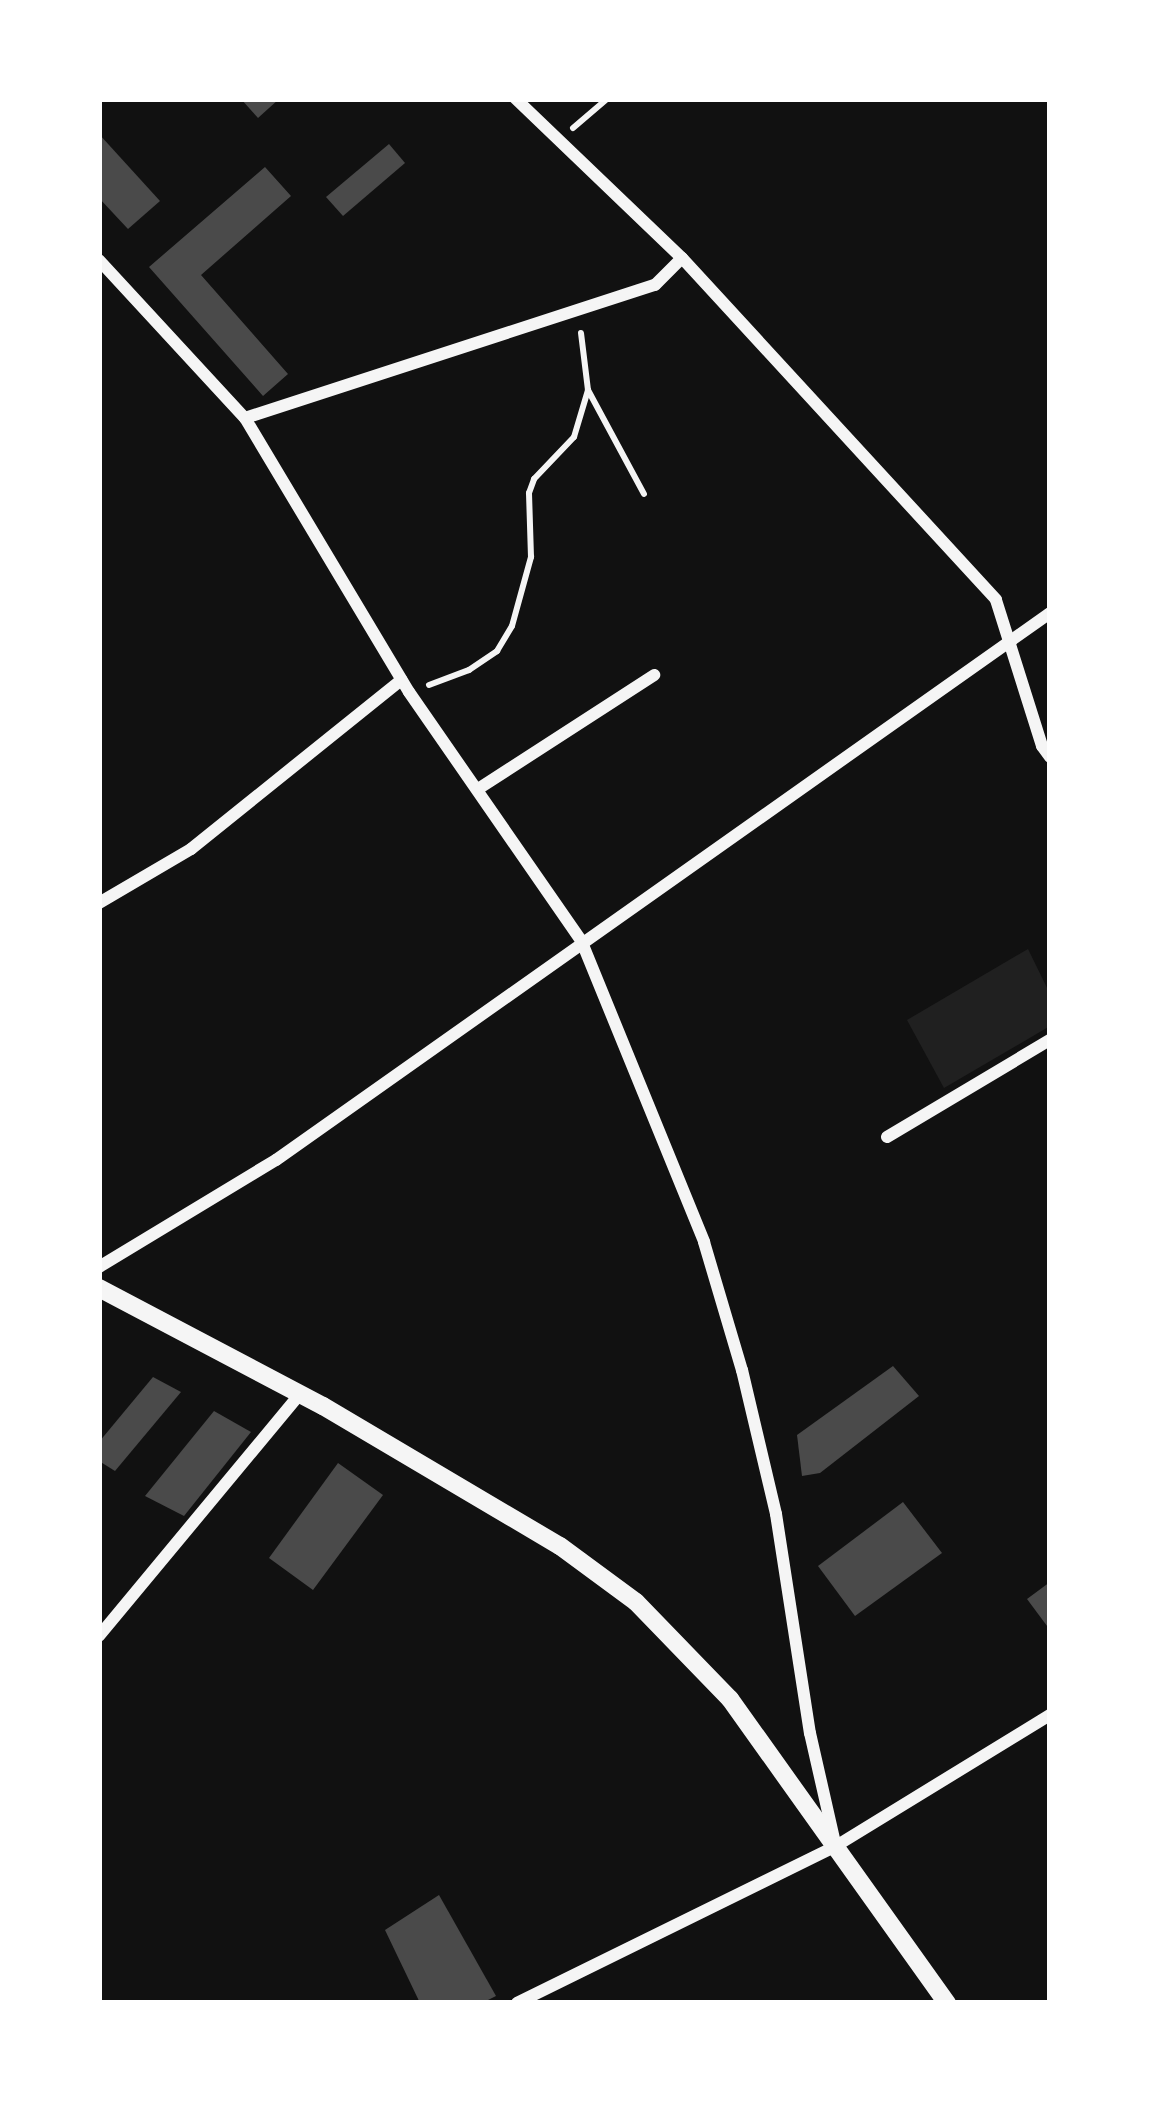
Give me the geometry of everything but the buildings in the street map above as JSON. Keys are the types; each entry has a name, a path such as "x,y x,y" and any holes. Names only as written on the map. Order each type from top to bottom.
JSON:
{"street":[{"path":"516,99 682,257 996,600 1013,641 1031,714 1050,757"},
{"path":"245,418 655,285 682,257"},
{"path":"99,260 245,418 405,686 581,940 704,1242 742,1370 776,1514 811,1732 836,1846"},
{"path":"99,1267 276,1160 581,940 1050,613"},
{"path":"478,789 654,675"},
{"path":"99,903 191,849 405,686"},
{"path":"887,1137 1050,1040"},
{"path":"99,1288 300,1394 560,1546 636,1602 730,1699 947,2003"},
{"path":"99,1636 300,1394"},
{"path":"517,2003 836,1846 1050,1715"}],"path":[{"path":"559,140 607,99"},
{"path":"405,686 469,670 496,651 512,626 532,557 529,493 534,479 574,436 588,390 587,360 575,312"},
{"path":"588,390 644,494"}],"shaded area":[{"path":"1028,949 1050,994 1050,1026 944,1088 907,1020"}]}
